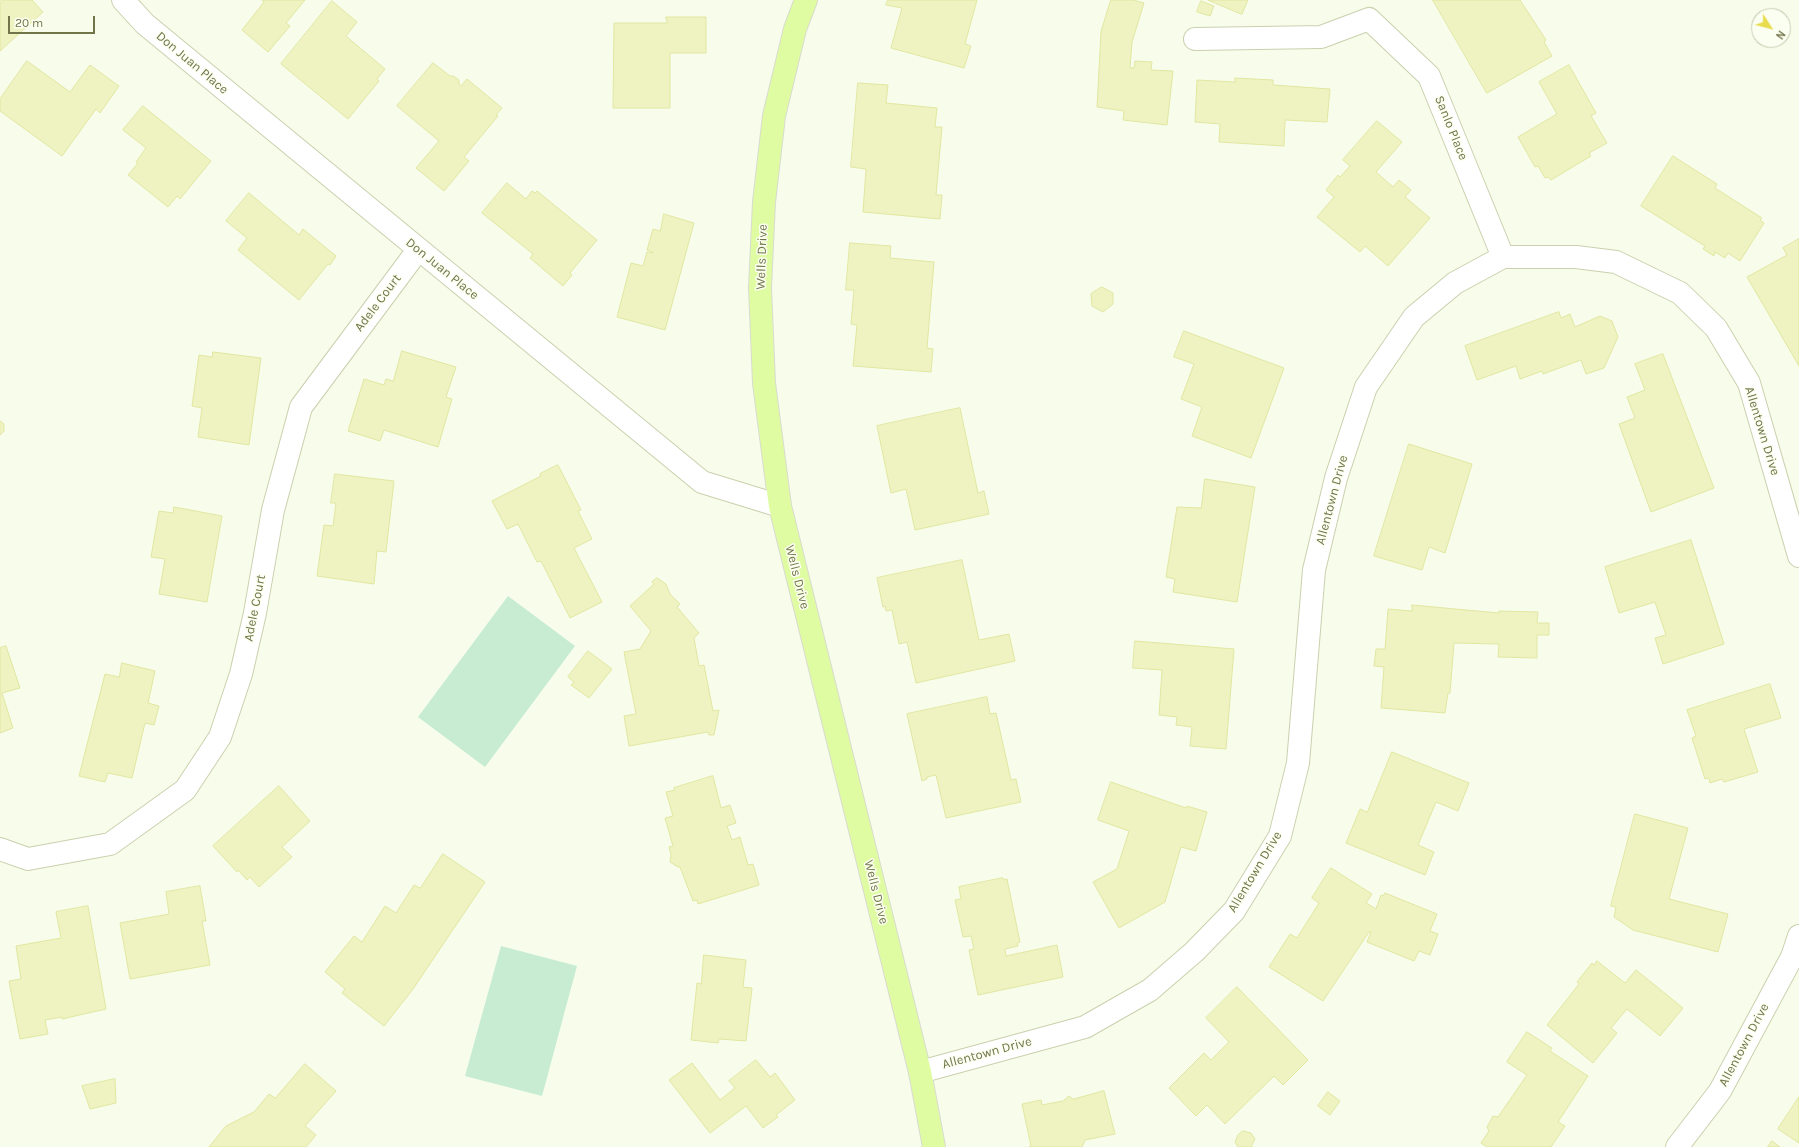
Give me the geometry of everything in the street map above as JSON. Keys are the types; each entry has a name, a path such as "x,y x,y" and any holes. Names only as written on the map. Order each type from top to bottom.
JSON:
{"main road":[{"name":"Wells Drive","path":"806,0 795,29 774,116 763,218 760,288 764,383 780,506 920,1072 934,1147"}],"street":[{"name":"Don Juan Place","path":"122,0 145,24 702,482 780,506"},
{"name":"Sanlo Place","path":"1195,39 1321,37 1369,19 1429,76 1503,257"},
{"name":"Adele Court","path":"0,849 28,859 110,844 185,790 220,737 241,674 255,613 273,510 301,407 418,250"},
{"name":"Allentown Drive","path":"920,1072 1086,1026 1150,990 1194,952 1234,911 1280,836 1298,763 1314,570 1336,478 1366,387 1414,317 1455,283 1503,257 1576,256 1616,262 1680,293 1716,328 1749,383 1799,556"},
{"name":"Allentown Drive","path":"1677,1147 1720,1091 1792,957 1799,936"}],"green space":[{"path":"508,596 575,646 485,767 418,717"},
{"path":"501,946 577,966 542,1096 465,1076"}],"building":[{"path":"2,0 32,0 43,12 0,51 0,2"},
{"path":"262,0 305,0 286,23 290,26 268,52 242,30 264,2"},
{"path":"888,0 977,0 965,44 971,46 964,68 891,48 902,8 886,5"},
{"path":"1111,0 1133,0 1144,3 1132,42 1130,68 1134,68 1135,61 1152,62 1151,70 1173,71 1167,125 1123,120 1124,111 1097,107 1101,32"},
{"path":"1208,0 1248,0 1242,14"},
{"path":"1433,0 1520,0 1546,40 1544,42 1552,56 1487,93"},
{"path":"332,1 357,22 346,36 385,69 377,79 379,81 348,119 281,64"},
{"path":"1201,1 1214,6 1210,16 1197,12"},
{"path":"666,17 706,17 706,53 670,53 670,108 613,108 614,23 667,23"},
{"path":"27,61 70,92 90,65 119,86 100,113 96,109 62,156 0,111 0,99"},
{"path":"433,63 450,76 453,76 459,80 459,84 461,86 467,79 502,108 496,115 498,116 464,157 469,161 444,191 416,168 439,141 397,106"},
{"path":"1569,65 1596,113 1591,116 1607,143 1589,153 1591,156 1551,180 1548,177 1545,178 1538,166 1535,167 1518,137 1557,114 1539,82"},
{"path":"1235,78 1273,80 1273,85 1330,89 1327,122 1285,120 1284,146 1219,142 1220,124 1195,122 1197,80 1235,82"},
{"path":"858,83 888,85 886,103 937,108 935,127 942,127 936,195 942,195 940,219 863,212 866,169 851,167"},
{"path":"143,106 211,161 180,199 177,196 168,207 128,175 138,163 136,162 146,148 123,130"},
{"path":"1377,121 1402,142 1376,172 1393,187 1399,180 1411,190 1405,197 1430,218 1388,266 1365,246 1360,252 1317,217 1334,197 1326,190 1338,175 1340,177 1350,166 1343,160"},
{"path":"1673,156 1717,184 1715,188 1762,218 1760,220 1764,223 1740,261 1728,253 1725,258 1715,252 1714,256 1703,249 1705,246 1641,206"},
{"path":"507,183 526,199 532,191 535,193 537,191 597,240 570,273 572,275 563,286 530,258 533,254 482,213"},
{"path":"249,193 299,235 303,229 336,256 330,265 328,264 299,300 238,250 247,238 226,221"},
{"path":"664,214 694,223 665,330 617,317 631,263 643,266 647,252 653,253 647,250 653,229 660,231"},
{"path":"1799,239 1799,366 1747,277 1787,255 1783,248"},
{"path":"850,243 891,246 890,258 934,262 927,348 933,349 931,372 853,366 857,325 851,324 854,290 846,290"},
{"path":"1102,287 1113,293 1113,304 1103,312 1092,306 1091,294"},
{"path":"1559,312 1561,318 1570,314 1575,327 1600,316 1612,321 1618,337 1604,368 1586,374 1581,360 1543,374 1542,371 1520,379 1516,366 1477,380 1465,346"},
{"path":"1184,331 1284,368 1251,458 1192,436 1202,407 1181,399 1194,364 1174,357"},
{"path":"402,351 456,367 446,397 452,399 438,447 384,430 380,441 348,431 364,379 384,385 386,379 393,381"},
{"path":"213,352 261,358 249,445 198,437 202,408 192,406 199,355 212,357"},
{"path":"1663,354 1714,488 1651,512 1619,424 1635,418 1627,397 1645,390 1635,364"},
{"path":"960,408 978,493 984,491 989,514 915,530 906,489 891,493 877,426"},
{"path":"0,421 4,424 4,431 0,435"},
{"path":"1409,444 1472,464 1445,553 1429,547 1422,570 1374,556"},
{"path":"558,465 581,510 578,511 592,539 574,548 602,602 570,618 541,561 537,562 518,524 507,529 492,501 541,476 540,474"},
{"path":"335,474 394,481 386,552 377,551 374,584 317,576 324,525 333,526 336,503 331,503"},
{"path":"1205,479 1255,487 1237,602 1173,592 1175,579 1166,577 1177,507 1201,508"},
{"path":"174,507 222,516 207,602 159,594 165,559 151,557 159,511 173,513"},
{"path":"1691,540 1724,644 1663,664 1655,638 1666,635 1655,602 1619,613 1605,567"},
{"path":"962,560 979,640 1009,634 1015,661 916,683 907,642 899,644 892,610 886,611 885,606 883,607 877,578"},
{"path":"657,578 666,584 670,594 680,604 677,607 699,633 694,638 699,666 704,665 713,711 719,710 714,735 709,735 708,732 629,746 624,716 636,714 624,652 640,649 651,631 630,606 654,584 652,582"},
{"path":"1412,605 1499,613 1499,611 1538,612 1537,623 1549,623 1549,635 1537,635 1537,658 1498,657 1499,644 1454,643 1450,693 1448,693 1445,713 1381,708 1384,667 1374,666 1376,649 1385,649 1388,609 1412,611"},
{"path":"1135,641 1234,649 1226,749 1190,746 1192,727 1176,725 1177,717 1159,715 1162,670 1133,668"},
{"path":"6,646 20,688 2,693 13,728 0,733 0,648"},
{"path":"588,651 612,669 589,698 571,685 574,682 568,677"},
{"path":"122,663 155,671 148,703 159,706 154,725 145,723 132,778 108,773 105,782 79,776 105,674 119,677"},
{"path":"1770,684 1781,718 1744,729 1758,772 1724,782 1722,779 1710,783 1709,778 1705,779 1692,738 1696,736 1687,710"},
{"path":"987,697 990,714 996,713 1011,780 1016,779 1021,802 946,818 936,775 927,777 927,779 922,781 907,714"},
{"path":"1392,752 1469,783 1458,811 1436,802 1418,845 1434,852 1425,875 1346,843 1360,809 1367,812"},
{"path":"713,776 721,808 730,805 736,823 727,826 732,840 740,837 748,865 753,864 759,885 698,904 697,900 693,901 680,867 670,862 671,854 669,847 673,846 665,818 673,816 666,792 675,790 674,788"},
{"path":"1111,782 1186,808 1187,806 1207,812 1196,851 1181,847 1165,902 1119,928 1093,882 1117,869 1129,831 1098,820"},
{"path":"279,786 310,821 282,847 292,857 259,887 250,877 247,880 238,870 237,872 213,846"},
{"path":"1635,814 1688,828 1669,899 1728,914 1718,952 1633,930 1614,917 1616,907 1611,906"},
{"path":"443,854 485,882 413,989 384,1026 342,993 345,989 325,972 354,936 362,942 385,906 396,913 414,885 420,888"},
{"path":"1331,868 1372,894 1366,903 1376,909 1381,895 1383,896 1385,893 1437,914 1430,931 1438,934 1430,955 1419,951 1414,961 1367,942 1371,932 1369,932 1323,1001 1269,967 1290,934 1297,938 1319,903 1312,898"},
{"path":"1003,878 1004,880 1007,879 1020,942 1017,943 1018,946 1005,949 1006,956 1057,945 1063,977 978,995 969,950 974,949 971,936 963,937 955,900 961,899 959,887"},
{"path":"200,886 206,921 202,921 210,965 130,979 120,923 169,914 166,892"},
{"path":"88,906 106,1009 62,1019 62,1017 45,1020 48,1034 20,1039 9,981 21,979 16,946 61,938 56,912"},
{"path":"704,955 746,960 743,987 752,988 746,1041 719,1039 718,1043 691,1040 697,983 701,984"},
{"path":"1597,961 1625,983 1636,970 1683,1008 1660,1036 1627,1009 1611,1028 1617,1033 1593,1063 1547,1025 1579,984 1577,982 1592,963 1594,965"},
{"path":"1237,987 1308,1060 1283,1085 1274,1076 1225,1124 1207,1105 1196,1116 1169,1088 1204,1053 1211,1060 1229,1042 1206,1018"},
{"path":"1527,1032 1552,1048 1550,1051 1588,1076 1558,1122 1565,1126 1551,1147 1487,1147 1481,1143 1489,1131 1487,1127 1493,1116 1498,1117 1527,1075 1507,1062"},
{"path":"756,1060 770,1077 775,1073 795,1100 776,1115 778,1117 763,1128 746,1106 710,1133 669,1080 692,1063 720,1100 735,1088 729,1081"},
{"path":"305,1064 336,1091 305,1126 316,1135 306,1147 209,1147 226,1126 254,1112 269,1094 275,1098"},
{"path":"115,1079 116,1103 90,1109 82,1086"},
{"path":"1104,1091 1115,1134 1085,1140 1082,1147 1029,1147 1031,1146 1022,1104 1041,1100 1042,1105 1063,1101 1069,1096 1073,1099"},
{"path":"1328,1092 1340,1101 1330,1115 1318,1106"},
{"path":"1799,1097 1799,1143 1778,1129"},
{"path":"1243,1131 1251,1133 1255,1139 1251,1147 1238,1147 1235,1142 1238,1135"},
{"path":"1772,1141 1780,1147 1768,1147"}]}
